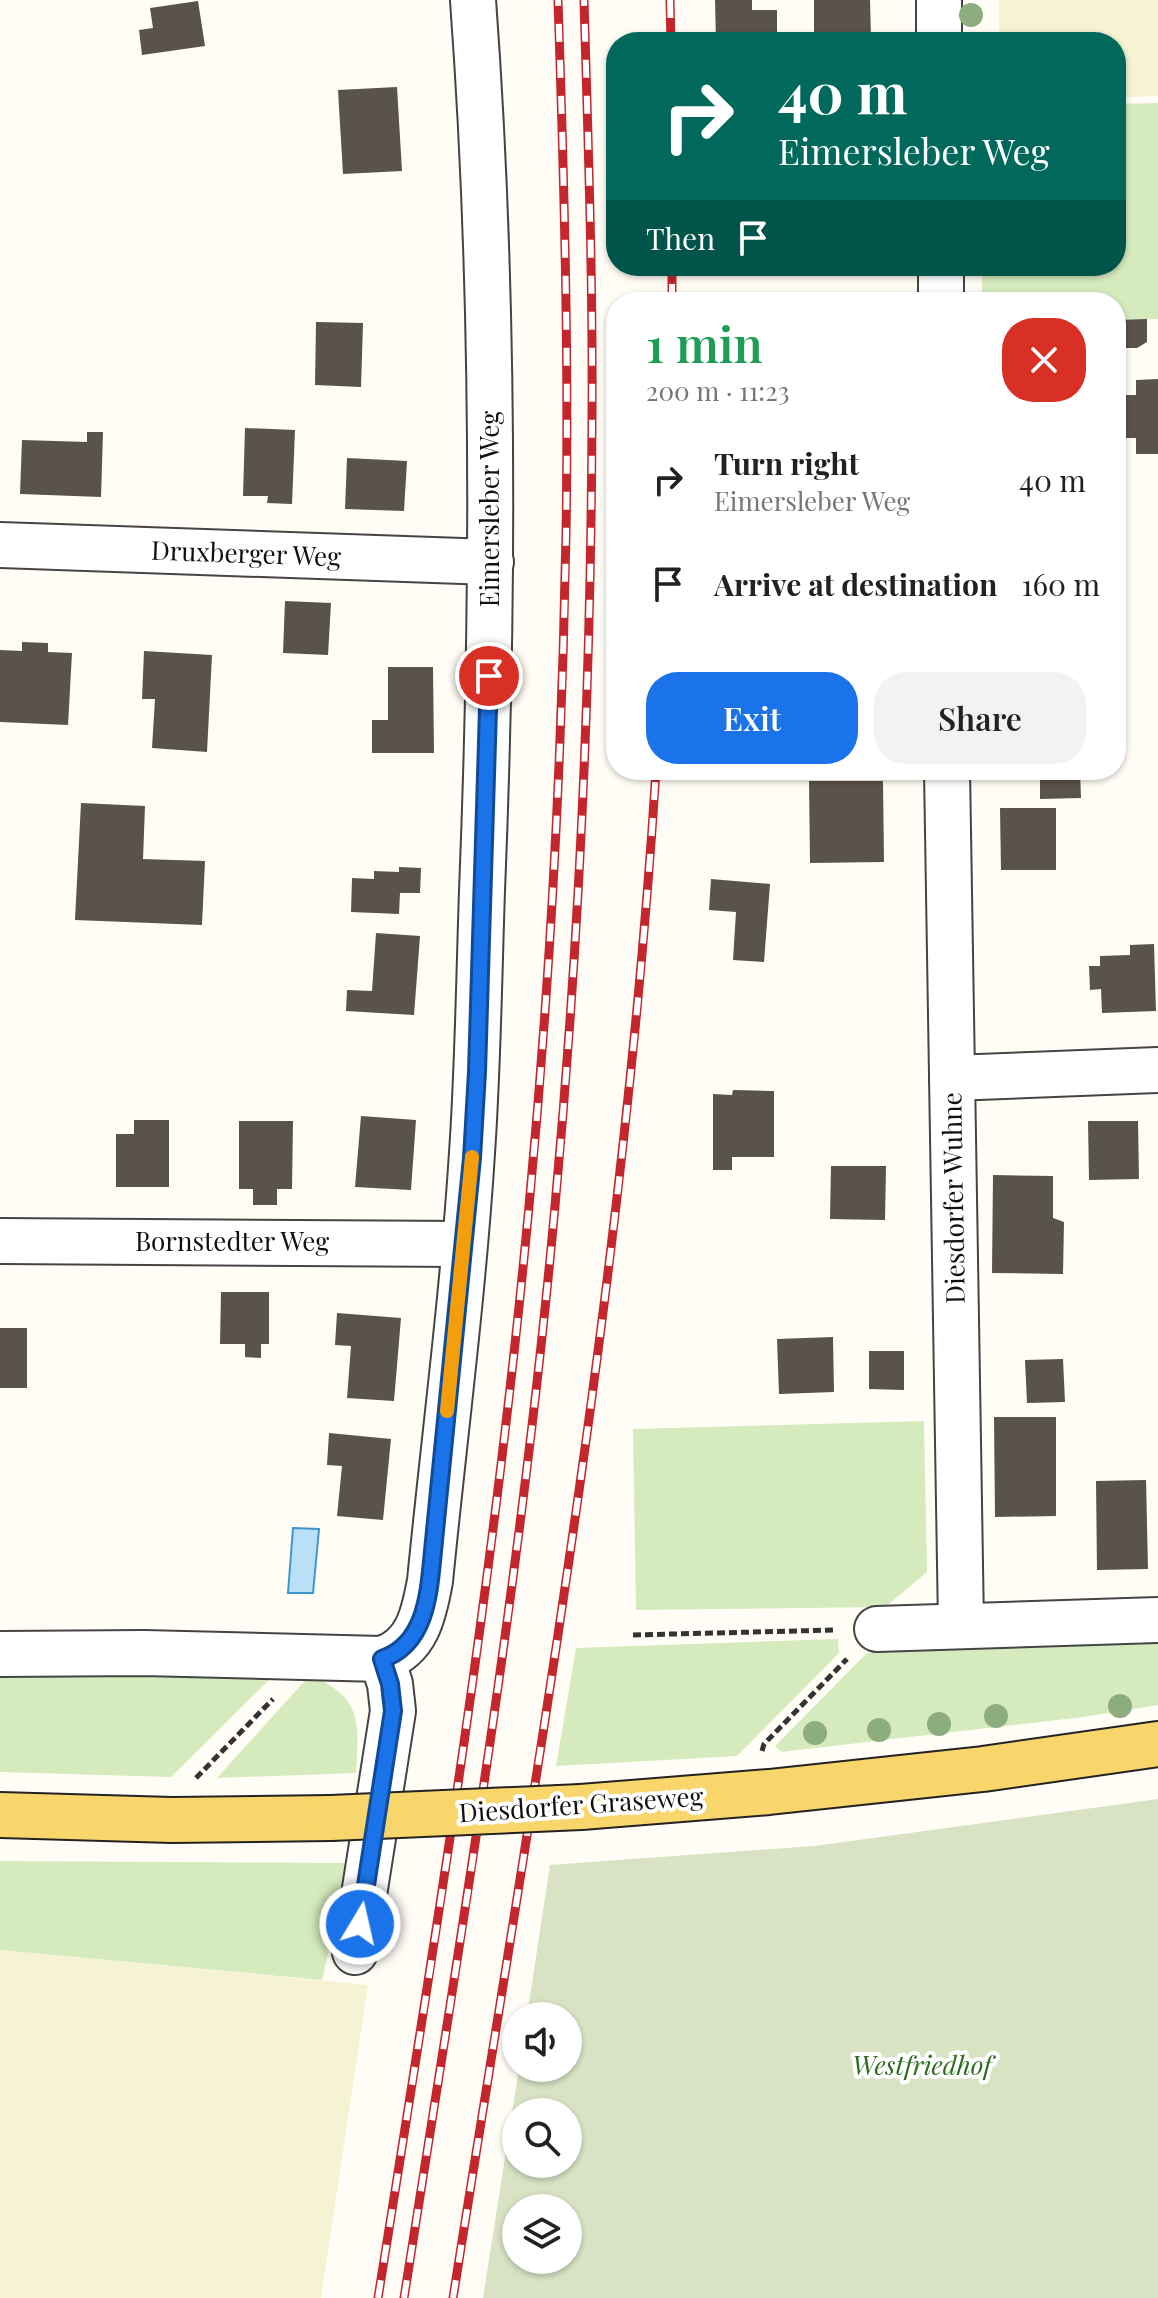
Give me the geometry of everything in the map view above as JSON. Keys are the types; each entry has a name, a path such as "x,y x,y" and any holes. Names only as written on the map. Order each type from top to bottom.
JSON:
{"main road":[{"name":"Diesdorfer Graseweg","path":"0,1815 172,1820 331,1818 581,1807 769,1792 968,1770 1158,1744"}],"street":[{"name":"Eimersleber Weg","path":"382,1659 402,1650 416,1634 430,1581 464,1244 477,1072 491,562 488,303 473,0"},
{"path":"939,0 939,32"},
{"name":"Druxberger Weg","path":"0,545 491,562"},
{"name":"Diesdorfer Wuhne","path":"947,780 961,1625"},
{"path":"952,1078 1158,1070"},
{"name":"Bornstedter Weg","path":"0,1241 464,1244"},
{"path":"862,1644 961,1625 1158,1620"},
{"path":"0,1654 144,1653 382,1659 390,1684 393,1711 355,1952"}],"path":[{"path":"633,1635 862,1644"},
{"path":"764,1744 862,1644"},
{"path":"191,1783 312,1658"}],"shaded area":[{"path":"999,0 1158,0 1158,96 1126,98 1126,32 999,32"},
{"path":"0,1950 368,1985 321,2298 0,2298"}],"green space":[{"path":"1158,103 1158,319 1126,320 1126,292 982,292 982,276 1126,276 1126,104"},
{"path":"924,1421 927,1572 885,1607 636,1610 633,1429"},
{"path":"838,1639 839,1653 737,1756 556,1766 576,1648"},
{"path":"1158,1642 1158,1705 1083,1717 781,1752 775,1746 867,1653"},
{"path":"0,1670 273,1676 171,1777 0,1772"},
{"path":"310,1675 340,1693 349,1703 357,1726 356,1773 217,1778"},
{"name":"Westfriedhof","path":"1158,1799 1158,2298 483,2298 502,2177 582,2178 582,2098 514,2098 517,2082 582,2082 582,2002 529,2002 550,1865 814,1846"},
{"path":"0,1861 349,1863 322,1980 0,1950"}],"water":[{"path":"293,1528 319,1529 313,1593 288,1593"}],"building":[{"path":"715,0 752,0 752,10 777,10 777,32 716,32"},
{"path":"814,0 870,0 871,32 814,32"},
{"path":"198,1 205,46 142,55 139,30 153,28 150,8"},
{"path":"397,87 402,171 343,174 338,90"},
{"path":"1147,319 1147,342 1137,348 1126,348 1126,320"},
{"path":"316,322 363,323 361,387 315,385"},
{"path":"1158,379 1158,454 1136,454 1136,438 1126,438 1126,395 1136,395 1136,380"},
{"path":"245,428 295,430 292,504 267,503 268,496 243,496"},
{"path":"87,432 103,432 101,497 20,494 22,440 87,442"},
{"path":"347,458 407,461 404,511 345,509"},
{"path":"285,601 331,603 328,655 283,653"},
{"path":"22,642 48,643 48,652 72,653 68,725 0,722 0,650 22,651"},
{"path":"144,651 212,655 207,752 152,748 155,699 142,699"},
{"path":"388,667 433,667 434,753 372,753 372,720 388,720"},
{"path":"1040,780 1080,780 1081,798 1040,799"},
{"path":"809,781 883,781 884,862 810,863"},
{"path":"81,803 145,806 143,859 205,861 202,925 75,920"},
{"path":"1000,808 1056,808 1056,870 1001,870"},
{"path":"399,867 421,868 420,893 400,893 399,914 351,912 352,878 374,879 374,871 399,872"},
{"path":"711,879 770,884 764,962 733,960 736,912 709,910"},
{"path":"376,933 420,936 414,1015 346,1011 347,990 372,991"},
{"path":"1154,944 1156,1011 1102,1013 1101,989 1090,990 1089,966 1100,966 1100,956 1130,955 1130,945"},
{"path":"733,1090 774,1091 774,1157 732,1157 732,1170 713,1170 713,1094 732,1095"},
{"path":"361,1116 416,1120 411,1190 355,1187"},
{"path":"134,1120 169,1120 169,1187 116,1187 116,1134 134,1134"},
{"path":"239,1121 293,1121 292,1189 277,1189 277,1205 253,1205 253,1189 239,1189"},
{"path":"1088,1121 1138,1121 1139,1179 1089,1180"},
{"path":"831,1166 886,1166 885,1220 830,1219"},
{"path":"993,1175 1053,1176 1053,1218 1064,1222 1063,1274 992,1273"},
{"path":"221,1292 269,1292 269,1344 261,1344 261,1358 245,1357 245,1344 220,1344"},
{"path":"337,1313 401,1318 394,1401 347,1398 351,1346 335,1345"},
{"path":"0,1328 27,1328 27,1388 0,1388"},
{"path":"833,1337 834,1392 779,1394 777,1339"},
{"path":"869,1351 904,1351 904,1390 869,1389"},
{"path":"1063,1359 1065,1402 1027,1403 1025,1360"},
{"path":"994,1417 1056,1417 1056,1516 995,1517"},
{"path":"329,1433 391,1439 383,1520 337,1516 342,1466 327,1465"},
{"path":"1146,1480 1148,1569 1097,1570 1096,1481"}],"railway":[{"path":"378,2298 482,1617 515,1343 543,1038 558,786 566,534 567,400 558,0"},
{"path":"404,2298 468,1889 526,1480 555,1206 571,1009 586,714 591,517 592,313 584,0"},
{"path":"670,0 671,32"},
{"path":"672,276 672,292"},
{"path":"453,2298 544,1727 599,1345 622,1154 655,780"}],"slow traffic":[{"path":"447,1411 472,1157"}],"route":[{"path":"360,1924 393,1711 393,1697 382,1659 402,1650 416,1634 430,1581 472,1158 489,676"}]}
